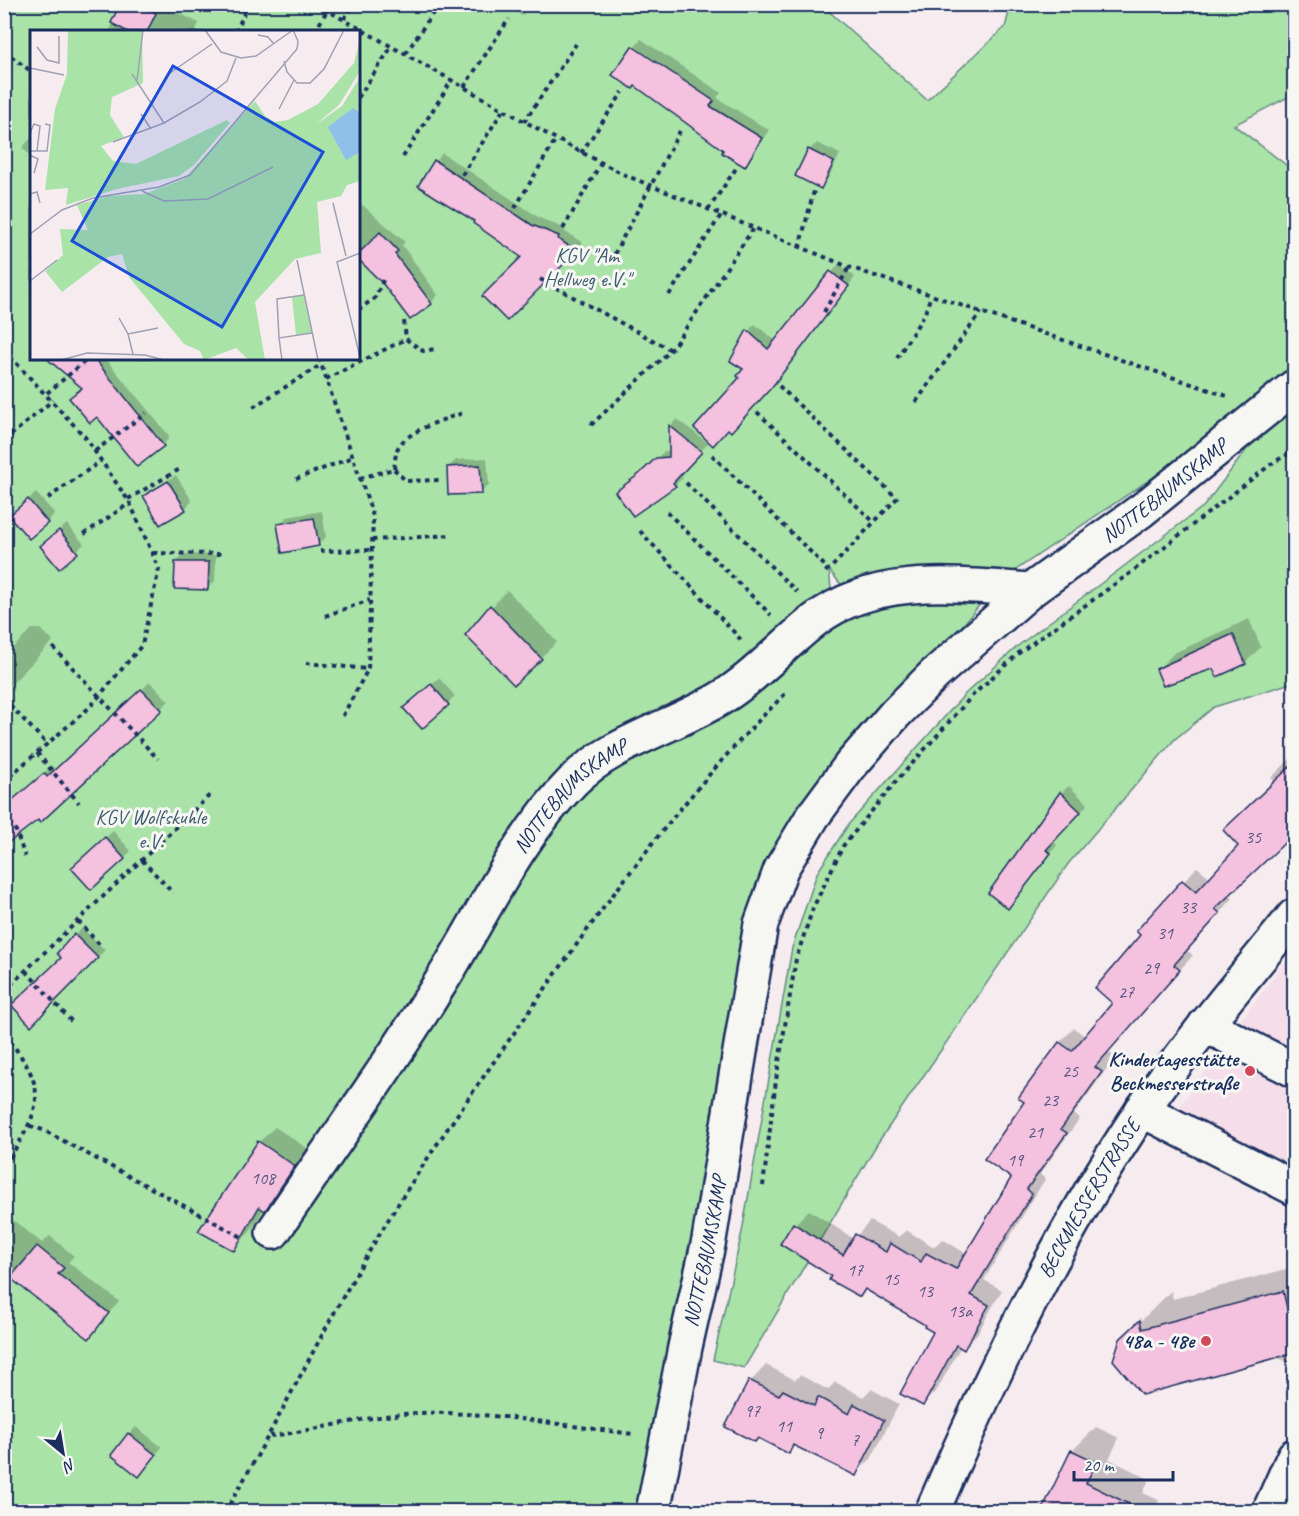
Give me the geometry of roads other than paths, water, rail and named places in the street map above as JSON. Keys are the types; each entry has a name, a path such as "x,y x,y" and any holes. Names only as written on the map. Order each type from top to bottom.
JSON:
{"street":[{"name":"NOTTEBAUMSKAMP","path":"653,1512 709,1240 761,924 782,869 813,816 895,714 935,674 1031,590 1142,510 1266,412 1294,387"},
{"name":"NOTTEBAUMSKAMP","path":"261,1237 414,1025 542,817 574,779 614,752 722,697 816,620 853,599 901,586 939,584 1031,590"},
{"name":"BECKMESSERSTRASSE","path":"932,1512 988,1386 1045,1272 1143,1110 1204,1025 1294,916"},
{"path":"1204,1025 1294,1070"},
{"path":"1143,1110 1294,1188"},
{"path":"1269,1512 1294,1456"}],"place":[{"name":"Kindertagesstätte Beckmesserstraße","path":"1250,1071"},
{"name":"48a - 48e","path":"1206,1341"}],"park label":[{"name":"KGV \"Am Hellweg e.V.\"","path":"587,267"},
{"name":"KGV Wolfskuhle e.V.","path":"151,829"}]}
